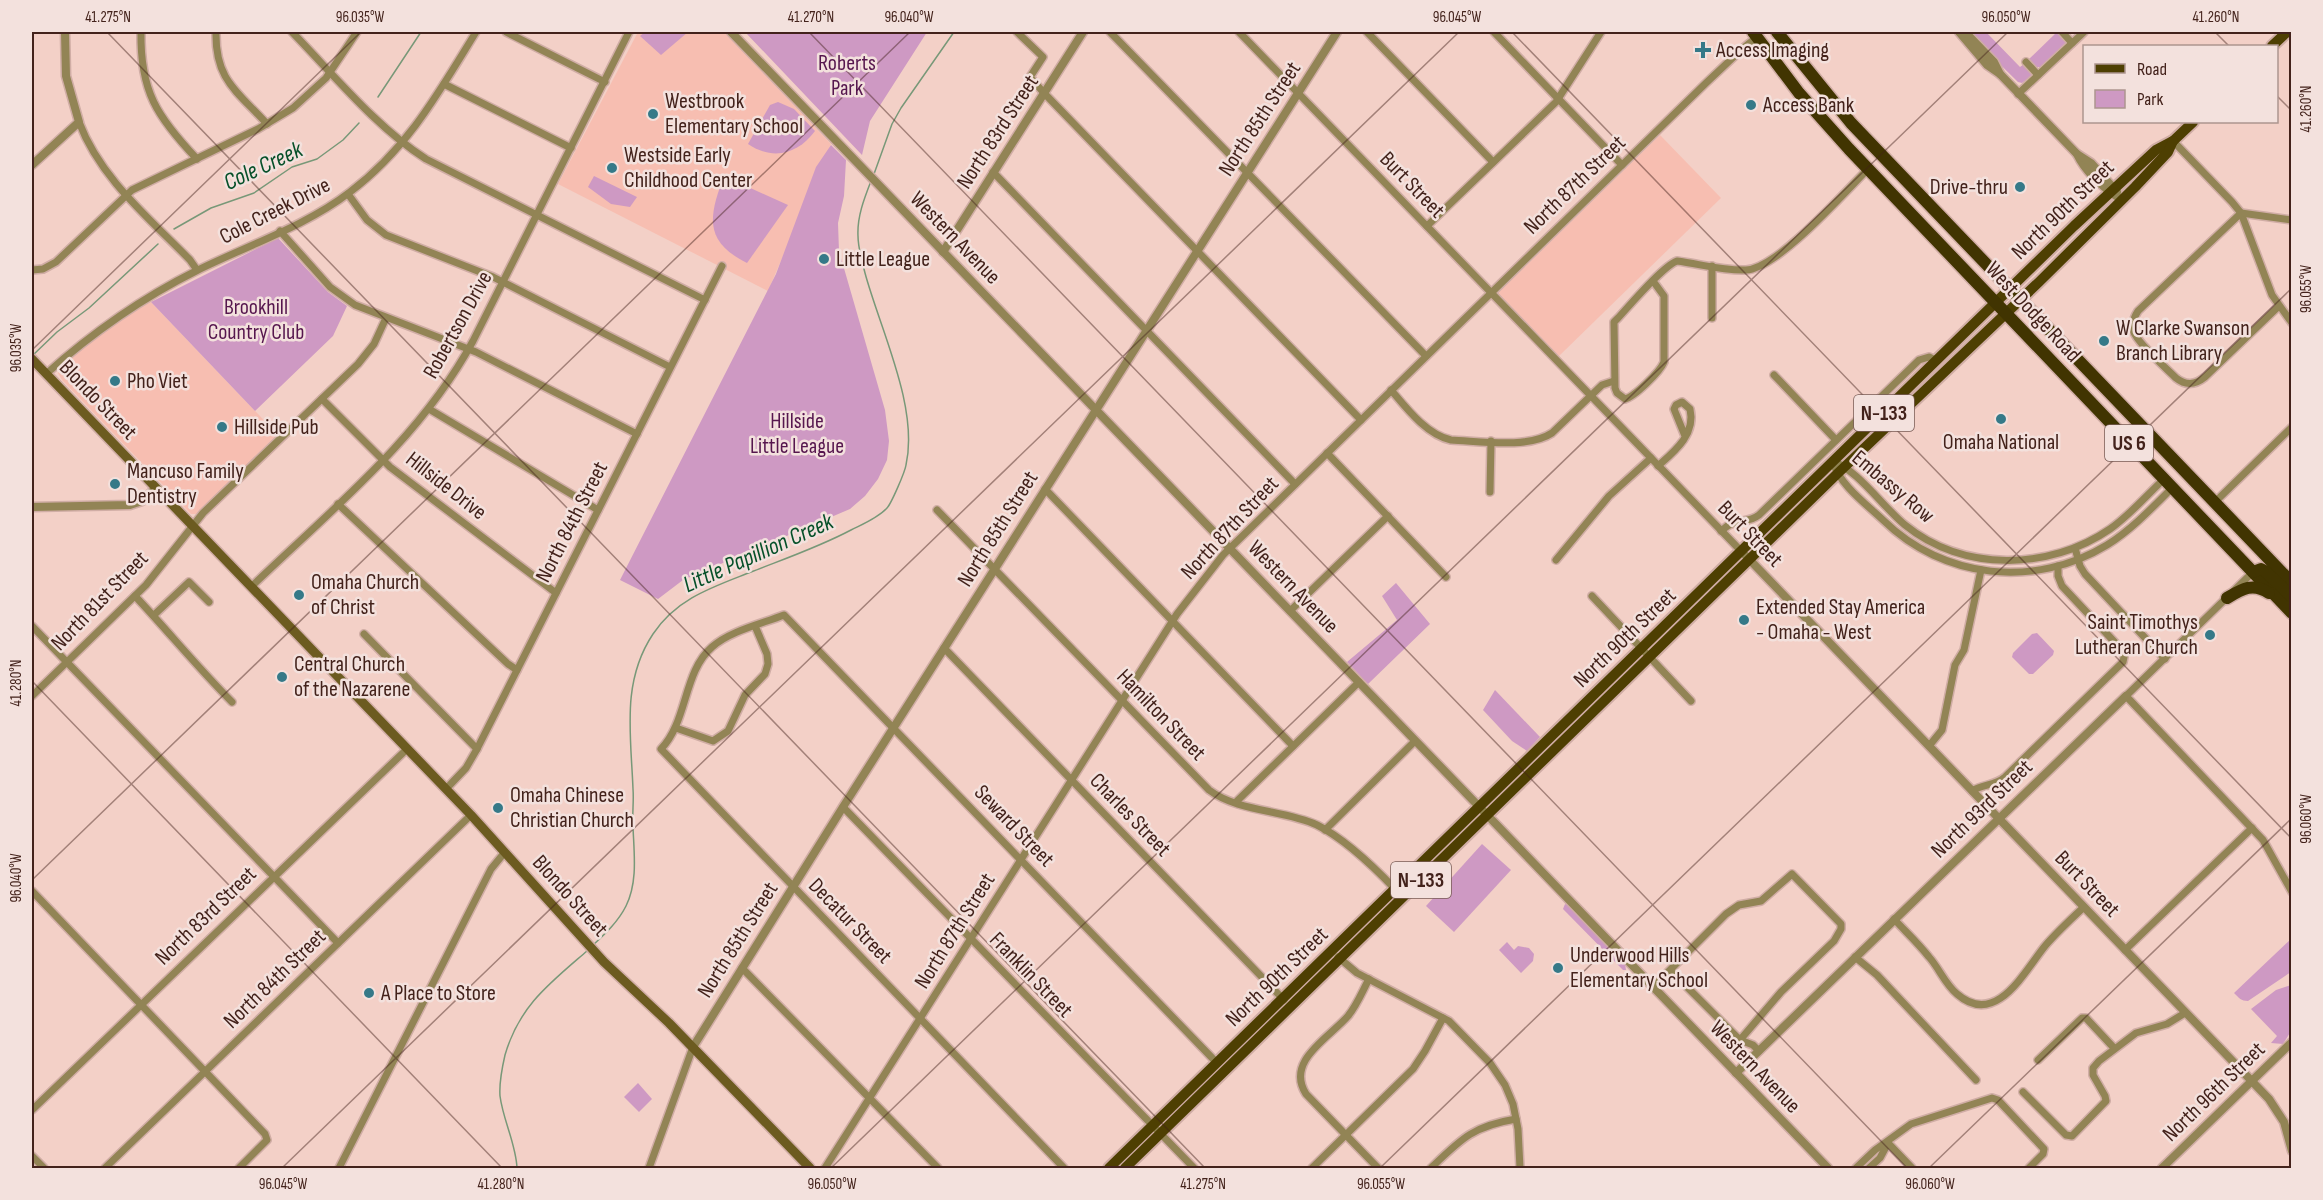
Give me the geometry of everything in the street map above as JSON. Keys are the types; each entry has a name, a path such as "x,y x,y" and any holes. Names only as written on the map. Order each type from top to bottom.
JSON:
{"highway":[{"name":"West Dodge Road","path":"1777,32 1851,123 2292,583"},
{"name":"West Dodge Road","path":"1755,34 1799,93 1868,169 2253,572 2287,600 2292,613"},
{"path":"2227,598 2253,586 2287,600"}],"main road":[{"path":"2273,45 2288,32"},
{"name":"North 90th Street","path":"1647,653 1741,552 2009,289 2112,190 2159,148 2173,141 2192,123"},
{"name":"North 90th Street","path":"1125,1168 1217,1063 1283,999 1336,955 1647,653 1750,560 2020,301 2166,154 2173,141"},
{"name":"Blondo Street","path":"32,359 471,815 574,931 693,1047 810,1168"},
{"name":"North 90th Street","path":"1109,1168 1156,1131 1291,1008 1395,889 1483,811"}],"street":[{"path":"65,32 66,76 79,122 98,160 126,195 197,270"},
{"path":"141,32 143,74 153,101 165,123 197,159"},
{"path":"216,32 216,54 222,72 235,90 267,124"},
{"path":"292,32 403,143 426,159 705,300"},
{"path":"32,270 44,269 58,260 134,188 267,124 303,100 331,71 357,32"},
{"name":"Cole Creek Drive","path":"43,371 116,317 148,297 348,194 377,170 403,143 422,118 476,32"},
{"path":"506,32 605,82"},
{"name":"Robertson Drive","path":"251,587 382,460 429,409 468,349 629,32"},
{"name":"Western Avenue","path":"731,32 1828,1168"},
{"path":"1017,32 1043,57 1030,76 1044,93 1361,420"},
{"name":"North 83rd Street","path":"943,252 1083,32"},
{"path":"1110,32 1426,356"},
{"name":"Burt Street","path":"1239,32 2251,1081 2279,1112 2288,1133 2292,1151"},
{"name":"North 85th Street","path":"693,1047 893,727 1337,32"},
{"path":"1367,32 1493,162"},
{"path":"1494,32 1622,165"},
{"path":"1427,226 1558,99 1601,32"},
{"path":"1961,32 1994,62 2000,74 2018,94 2077,154 2090,162 2122,200"},
{"path":"2061,32 2072,43"},
{"path":"2018,94 2084,32"},
{"name":"North 87th Street","path":"825,1168 1173,621 1230,548 1755,34"},
{"path":"2026,62 2038,75"},
{"path":"444,84 571,148"},
{"path":"32,165 79,122"},
{"path":"2173,141 2241,213 2266,280 2279,306 2292,323"},
{"path":"1653,281 1664,296 1663,365 1627,399 1622,398 1616,391 1614,381 1614,322 1653,281 1676,261 1746,270 1770,262 1868,169"},
{"path":"993,172 1295,484"},
{"path":"348,194 367,220 386,235 502,282 670,367"},
{"path":"2241,213 2292,220"},
{"path":"2241,213 2138,311 2133,322 2136,336 2176,378 2186,384 2195,383 2203,379 2279,306"},
{"path":"280,231 338,293 355,305 468,349 637,434"},
{"name":"North 84th Street","path":"446,789 466,768 477,749 722,266"},
{"path":"1712,266 1712,318"},
{"name":"North 81st Street","path":"32,696 135,596 155,574 192,525 366,355 377,339 386,318"},
{"path":"1721,531 1736,520 1750,520 1759,515 1919,360 1929,357 1936,361"},
{"path":"1774,375 1836,440"},
{"path":"1391,390 1429,430 1440,437 1451,440 1528,442 1542,439 1552,433 1606,382 1614,381"},
{"name":"Hillside Drive","path":"322,399 382,460 556,593"},
{"path":"429,409 598,510"},
{"path":"2214,503 2292,427"},
{"path":"1658,466 1676,450 1685,436"},
{"path":"1490,492 1491,441"},
{"path":"1327,453 1446,577"},
{"path":"1556,560 1609,496 1651,458"},
{"name":"Embassy Row","path":"1833,462 1846,466 1904,524 1924,538 1947,549 1981,559 2008,561 2041,558 2075,548 2111,528 2168,483"},
{"name":"Embassy Row","path":"1833,462 1838,474 1887,525 1904,538 1941,559 1981,570 2019,573 2078,560 2117,538 2168,483"},
{"path":"32,507 130,505 142,501 156,488"},
{"path":"1045,489 1293,746"},
{"path":"338,504 517,670"},
{"name":"Hamilton Street","path":"937,510 1209,790 1220,797 1310,822 1325,830 1373,866 1395,889"},
{"path":"1290,611 1388,516"},
{"path":"2111,528 2117,538"},
{"path":"2075,548 2078,560 2088,578 2165,658"},
{"path":"1972,791 1982,786 1998,783 2005,777 2120,667 2124,659 2122,650 2062,586 2058,576 2058,566"},
{"path":"1929,746 1942,730 1954,665 1964,650 1981,570"},
{"name":"North 93rd Street","path":"1736,1073 2253,572"},
{"path":"154,615 189,582 209,603"},
{"path":"135,596 192,661 232,702"},
{"path":"1592,596 1691,701"},
{"name":"Seward Street","path":"755,626 784,615 1217,1063"},
{"path":"32,626 338,943"},
{"path":"755,626 766,654 767,670 745,695 728,731 713,741 676,728 703,657 725,638 755,626"},
{"path":"364,634 477,749"},
{"name":"Charles Street","path":"944,648 1291,1008"},
{"path":"1236,802 1359,682"},
{"path":"2126,696 2270,849 2292,892"},
{"name":"Decatur Street","path":"676,728 661,749 1064,1168"},
{"path":"1325,830 1416,741"},
{"name":"North 83rd Street","path":"32,1110 407,748"},
{"name":"Franklin Street","path":"843,807 1194,1168"},
{"name":"North 84th Street","path":"105,1168 471,815"},
{"path":"2125,950 2252,828"},
{"path":"339,1168 491,869 505,852"},
{"path":"1653,987 1733,908 1761,901 1792,874 1841,924 1841,929 1834,941 1781,992 1740,1040"},
{"path":"32,891 262,1130 267,1138 263,1145 239,1168"},
{"path":"1894,920 1929,956 1955,992 1967,1000 1979,1003 1994,1001 2008,994 2050,940 2084,907"},
{"path":"1336,955 1351,969 1456,1027 1497,1073 1510,1096 1516,1119 1520,1168"},
{"path":"1855,957 1877,975 1976,1080"},
{"path":"742,968 938,1168"},
{"path":"1670,970 1740,1040 1753,1045 1758,1051"},
{"path":"1369,979 1350,1013 1302,1063 1299,1075 1300,1083 1307,1095 1378,1168"},
{"path":"2023,1092 2066,1135 2072,1136 2105,1104 2105,1096 2092,1072 2096,1064 2136,1033 2167,1024 2185,1013"},
{"path":"1312,1168 1413,1069 1443,1018"},
{"path":"2038,1060 2082,1018 2086,1018 2115,1048"},
{"name":"North 96th Street","path":"2162,1168 2292,1042"},
{"path":"649,1168 693,1047"},
{"path":"1856,1168 1875,1150 1918,1120 1996,1098 2043,1146 2044,1151 2029,1168"},
{"path":"1431,1168 1468,1134 1490,1124 1516,1119"},
{"path":"1869,1168 1883,1154 1888,1143"},
{"path":"1888,1143 1912,1168"},
{"path":"32,1156 44,1168"}],"shaded area":[{"path":"638,32 724,32 831,144 768,291 558,184"},
{"path":"1660,135 1721,198 1559,356 1498,293"},
{"path":"151,302 278,435 196,514 191,514 187,510 62,380 58,373 61,367 96,338"}],"green space":[{"path":"645,32 688,32 661,55 640,36"},
{"name":"Roberts Park","path":"745,32 927,32 870,121 862,155"},
{"path":"1967,32 1986,32 2020,67 2024,64 2032,73 2031,76 2022,83 2018,82"},
{"path":"2057,32 2066,43 2042,67 2035,67 2028,60"},
{"path":"778,102 794,109 815,131 801,145 784,152 767,152 748,144 770,105"},
{"name":"Hillside Little League","path":"831,145 846,160 844,196 838,223 839,251 885,410 889,441 887,460 878,479 865,496 850,509 683,580 658,599 620,580 776,274 816,167"},
{"path":"594,176 637,197 630,207 611,204 588,187"},
{"path":"724,176 788,205 747,263 723,246 713,226 715,203"},
{"name":"Brookhill Country Club","path":"278,238 328,292 347,306 333,336 255,411 151,302"},
{"path":"1396,583 1430,624 1368,684 1347,662 1397,620 1382,596"},
{"path":"2037,633 2054,651 2053,655 2033,674 2029,674 2012,657 2013,653 2032,634"},
{"path":"1495,690 1540,737 1527,751 1512,741 1483,710"},
{"path":"1482,844 1511,870 1454,932 1426,906"},
{"path":"1565,904 1625,964 1626,970 1623,970 1563,909"},
{"path":"2291,939 2291,972 2248,1001 2239,998 2234,993"},
{"path":"1507,942 1514,950 1518,946 1529,948 1534,954 1533,961 1521,973 1499,950"},
{"path":"2291,985 2291,1031 2283,1044 2271,1043 2277,1036 2251,1009 2276,990"},
{"path":"638,1083 652,1099 639,1112 624,1097"}],"waterway":[{"name":"Cole Creek","path":"378,97 421,32"},
{"name":"Little Papillion Creek","path":"874,174 892,124 901,108 954,32"},
{"name":"Cole Creek","path":"174,229 211,208 254,193 292,167 317,159 343,140 359,123"},
{"name":"Little Papillion Creek","path":"592,946 626,906 634,877 630,709 636,671 653,634 673,611 697,595 827,542 875,518 889,505 903,474 909,442 903,394 865,273 859,245 860,215 871,181"},
{"name":"Cole Creek","path":"32,356 57,332 89,308 158,244"},
{"name":"Little Papillion Creek","path":"517,1168 500,1096 500,1080 505,1055 511,1038 527,1009 548,985 587,951"}],"place":[{"name":"Access Imaging","path":"1703,50"},
{"name":"Access Bank","path":"1751,105"},
{"name":"Westbrook Elementary School","path":"653,114"},
{"name":"Westside Early Childhood Center","path":"612,168"},
{"name":"Drive-thru","path":"2020,187"},
{"name":"Little League","path":"824,259"},
{"name":"W Clarke Swanson Branch Library","path":"2104,341"},
{"name":"Pho Viet","path":"115,381"},
{"name":"Omaha National","path":"2001,419"},
{"name":"Hillside Pub","path":"222,427"},
{"name":"Mancuso Family Dentistry","path":"115,484"},
{"name":"Omaha Church of Christ","path":"299,595"},
{"name":"Extended Stay America - Omaha - West","path":"1744,620"},
{"name":"Saint Timothys Lutheran Church","path":"2210,635"},
{"name":"Central Church of the Nazarene","path":"282,677"},
{"name":"Omaha Chinese Christian Church","path":"498,808"},
{"name":"Underwood Hills Elementary School","path":"1558,968"},
{"name":"A Place to Store","path":"369,993"}]}
